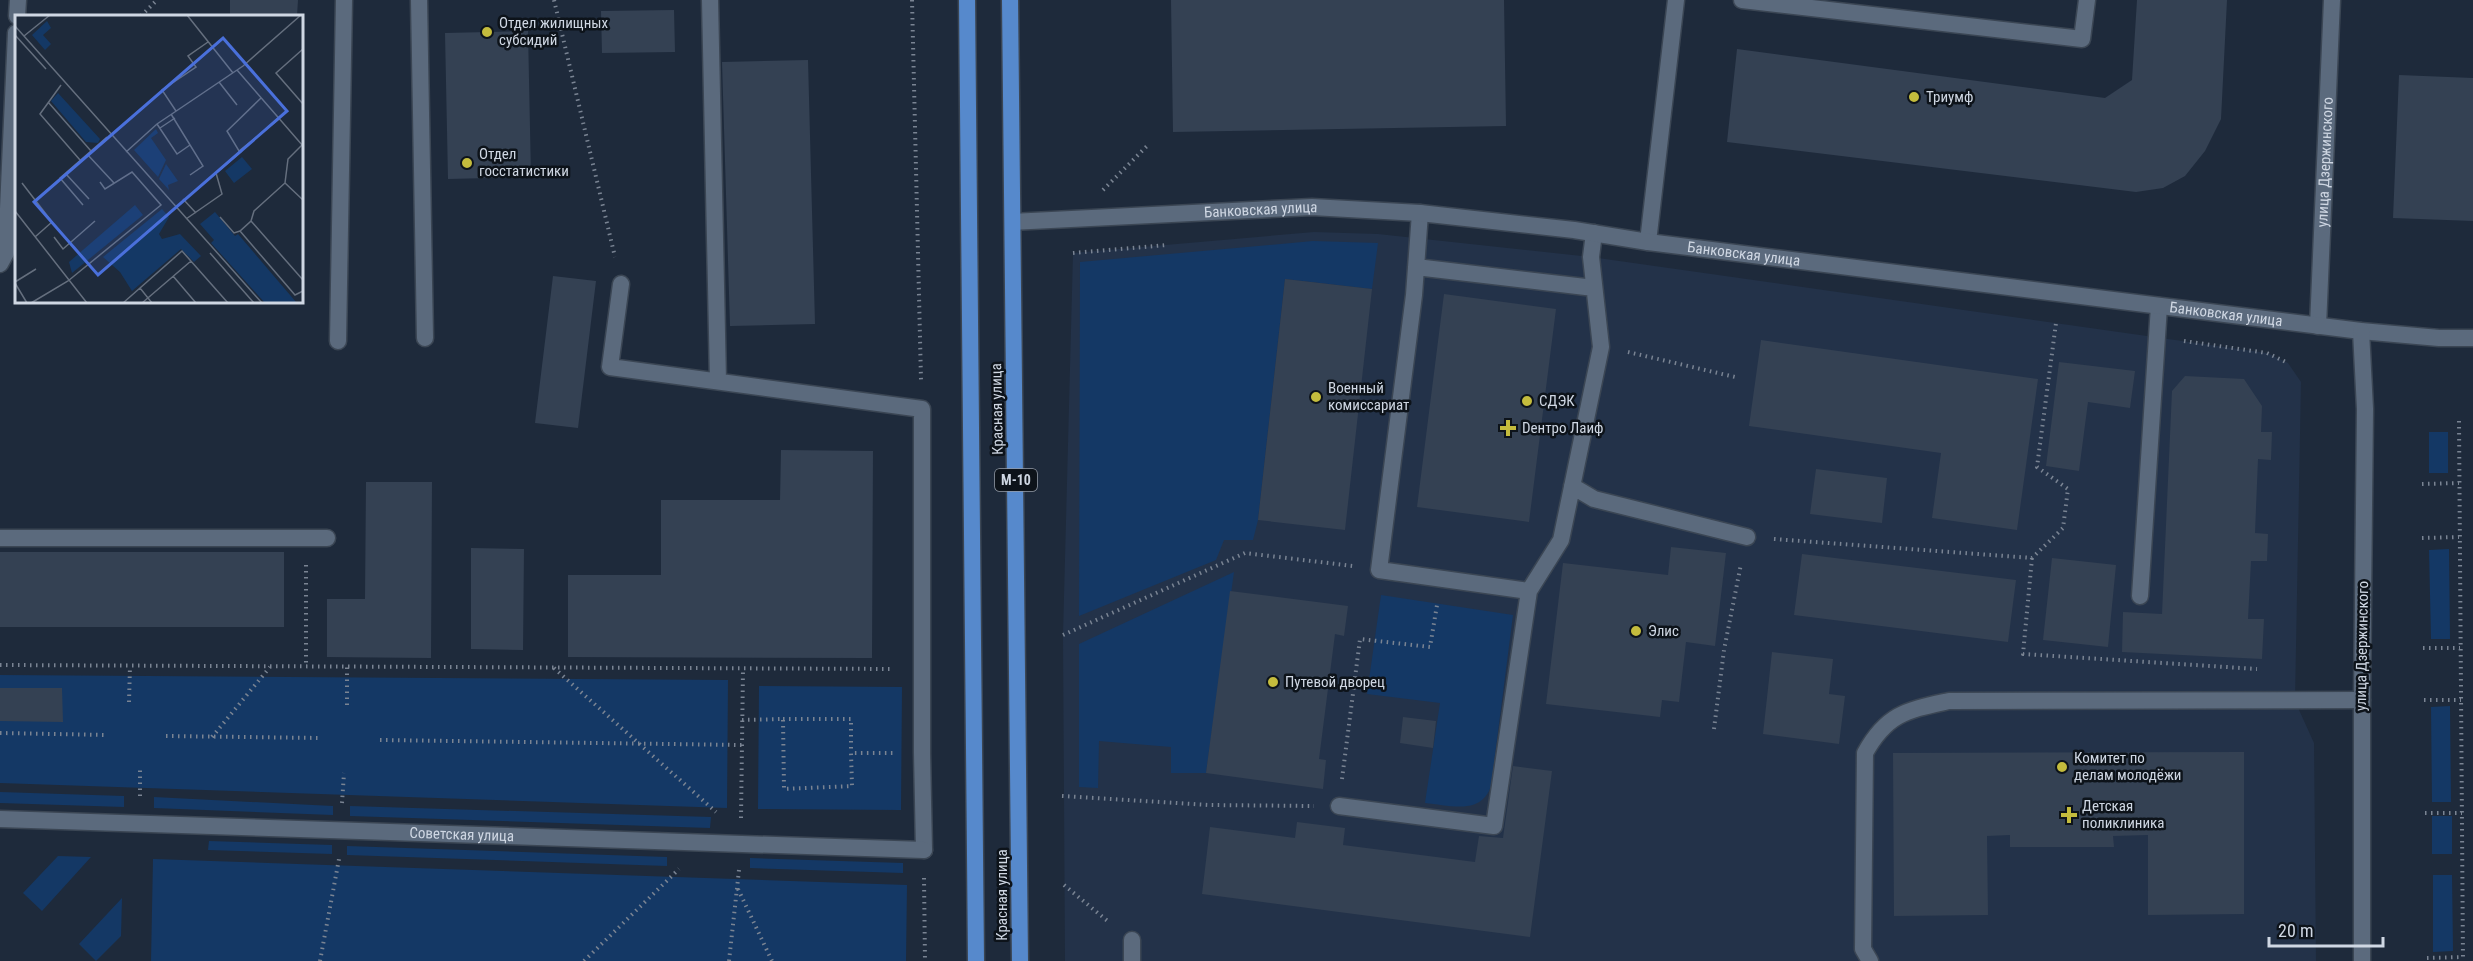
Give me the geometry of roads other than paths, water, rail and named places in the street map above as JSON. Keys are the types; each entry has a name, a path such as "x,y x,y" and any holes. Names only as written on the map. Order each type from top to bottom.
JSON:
{"highway":[{"name":"Красная улица","path":"967,0 976,961"},
{"name":"Красная улица","path":"1010,0 1020,961"}],"street":[{"path":"17,15 18,0"},
{"path":"338,341 344,0"},
{"path":"419,0 425,338"},
{"path":"621,284 610,367 718,381 710,0"},
{"path":"1648,242 1676,0"},
{"path":"1742,0 2082,39 2087,0"},
{"name":"улица Дзержинского","path":"2319,326 2332,0"},
{"path":"0,264 6,253 15,55"},
{"name":"Банковская улица","path":"1013,222 1312,207 1420,213 1594,233 1648,242 2361,331 2439,338 2473,338"},
{"path":"1420,213 1416,267 1380,570 1529,591"},
{"path":"1339,806 1494,826 1529,591 1561,540 1601,347 1591,257 1594,233"},
{"path":"1416,267 1594,288"},
{"path":"2140,596 2159,306"},
{"name":"улица Дзержинского","path":"2361,331 2365,409 2362,961"},
{"name":"Советская улица","path":"0,819 924,850 922,410 718,381"},
{"path":"1572,486 1594,499 1747,537"},
{"path":"0,538 327,538"},
{"path":"1870,961 1863,949 1865,753 1876,733 1897,716 1949,701 2362,700"},
{"path":"1132,940 1132,961"}],"place":[{"name":"Отдел жилищных субсидий","path":"487,32"},
{"name":"Триумф","path":"1914,97"},
{"name":"Отдел госстатистики","path":"467,163"},
{"name":"Военный комиссариат","path":"1316,397"},
{"name":"СДЭК","path":"1527,401"},
{"name":"Dентро Лаиф","path":"1508,428"},
{"name":"Элис","path":"1636,631"},
{"name":"Путевой дворец","path":"1273,682"},
{"name":"Комитет по делам молодёжи","path":"2062,767"},
{"name":"Детская поликлиника","path":"2069,815"}]}
